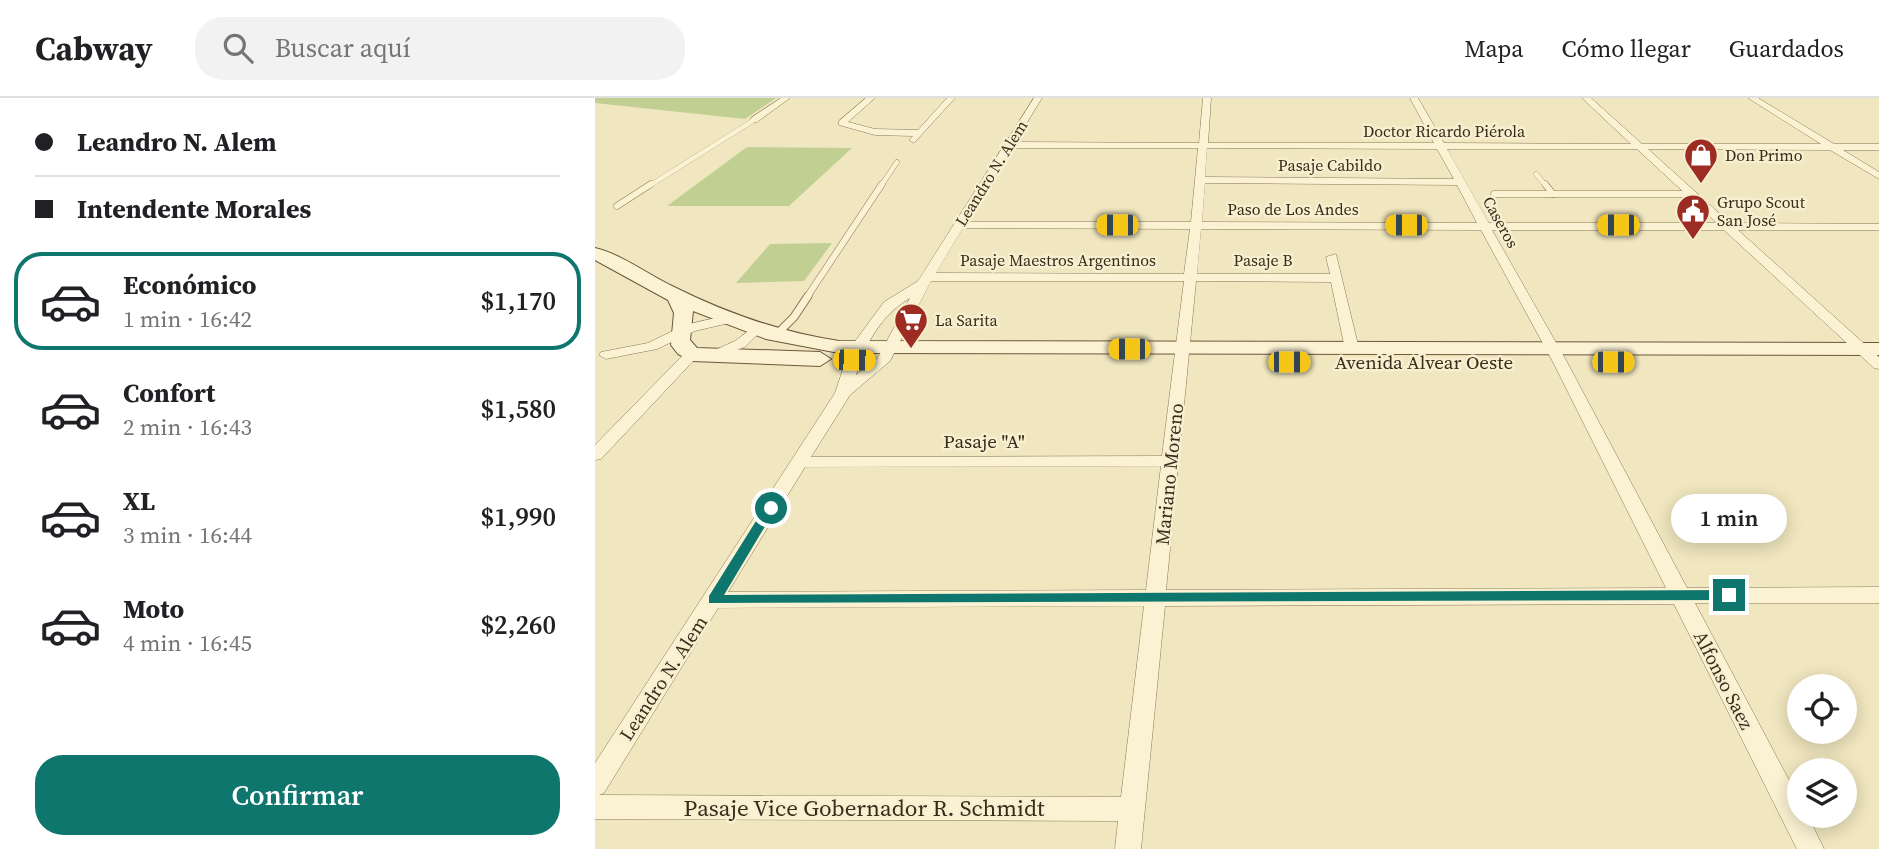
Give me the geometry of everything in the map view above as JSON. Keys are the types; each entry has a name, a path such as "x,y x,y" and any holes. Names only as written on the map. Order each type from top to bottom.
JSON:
{"main road":[{"name":"Avenida Alvear Oeste","path":"595,253 724,320 765,333 855,354"},
{"path":"677,297 684,313 677,335 680,345 701,354"},
{"name":"Avenida Alvear Oeste","path":"1182,355 1352,349 1556,355"},
{"name":"Avenida Alvear Oeste","path":"701,354 1875,358"}],"street":[{"path":"754,120 786,98"},
{"path":"871,98 842,123 875,132 920,133"},
{"path":"911,144 951,98"},
{"name":"Leandro N. Alem","path":"843,393 887,354 925,281 1038,98"},
{"name":"Mariano Moreno","path":"1128,849 1156,598 1168,461 1196,225 1207,98"},
{"name":"Caseros","path":"1414,98 1556,355"},
{"path":"1586,98 1725,226 1875,358"},
{"path":"1752,98 1879,176"},
{"name":"Doctor Ricardo Piérola","path":"1008,145 1879,147"},
{"name":"Pasaje Cabildo","path":"1200,180 1460,182"},
{"name":"Paso de Los Andes","path":"959,225 1879,226"},
{"path":"1332,257 1352,349"},
{"name":"Pasaje Maestros Argentinos","path":"925,281 1190,278"},
{"name":"Pasaje B","path":"1190,278 1337,278"},
{"name":"Leandro N. Alem","path":"595,785 843,393 855,354 889,305 925,281"},
{"path":"600,355 652,346 703,323 724,320"},
{"path":"600,355 701,354 740,344 765,333"},
{"path":"595,455 701,354"},
{"name":"Alfonso Saez","path":"1556,355 1811,849"},
{"name":"Pasaje \"A\"","path":"799,462 1168,461"},
{"path":"714,600 1879,595"},
{"name":"Pasaje Vice Gobernador R. Schmidt","path":"595,807 1132,809"}],"lane":[{"path":"617,206 754,120"},
{"path":"765,333 794,317 897,162"},
{"path":"1536,174 1553,194"},
{"path":"1494,194 1690,194"}],"green space":[{"path":"595,98 776,98 745,119 595,103"},
{"path":"747,147 852,148 789,206 667,206"},
{"path":"832,243 804,281 736,283 770,244"}],"place":[{"name":"Don Primo","path":"1701,185"},
{"name":"Grupo Scout San José","path":"1693,241"},
{"name":"La Sarita","path":"911,350"}],"route":[{"path":"771,508 714,600 1729,595"}]}
